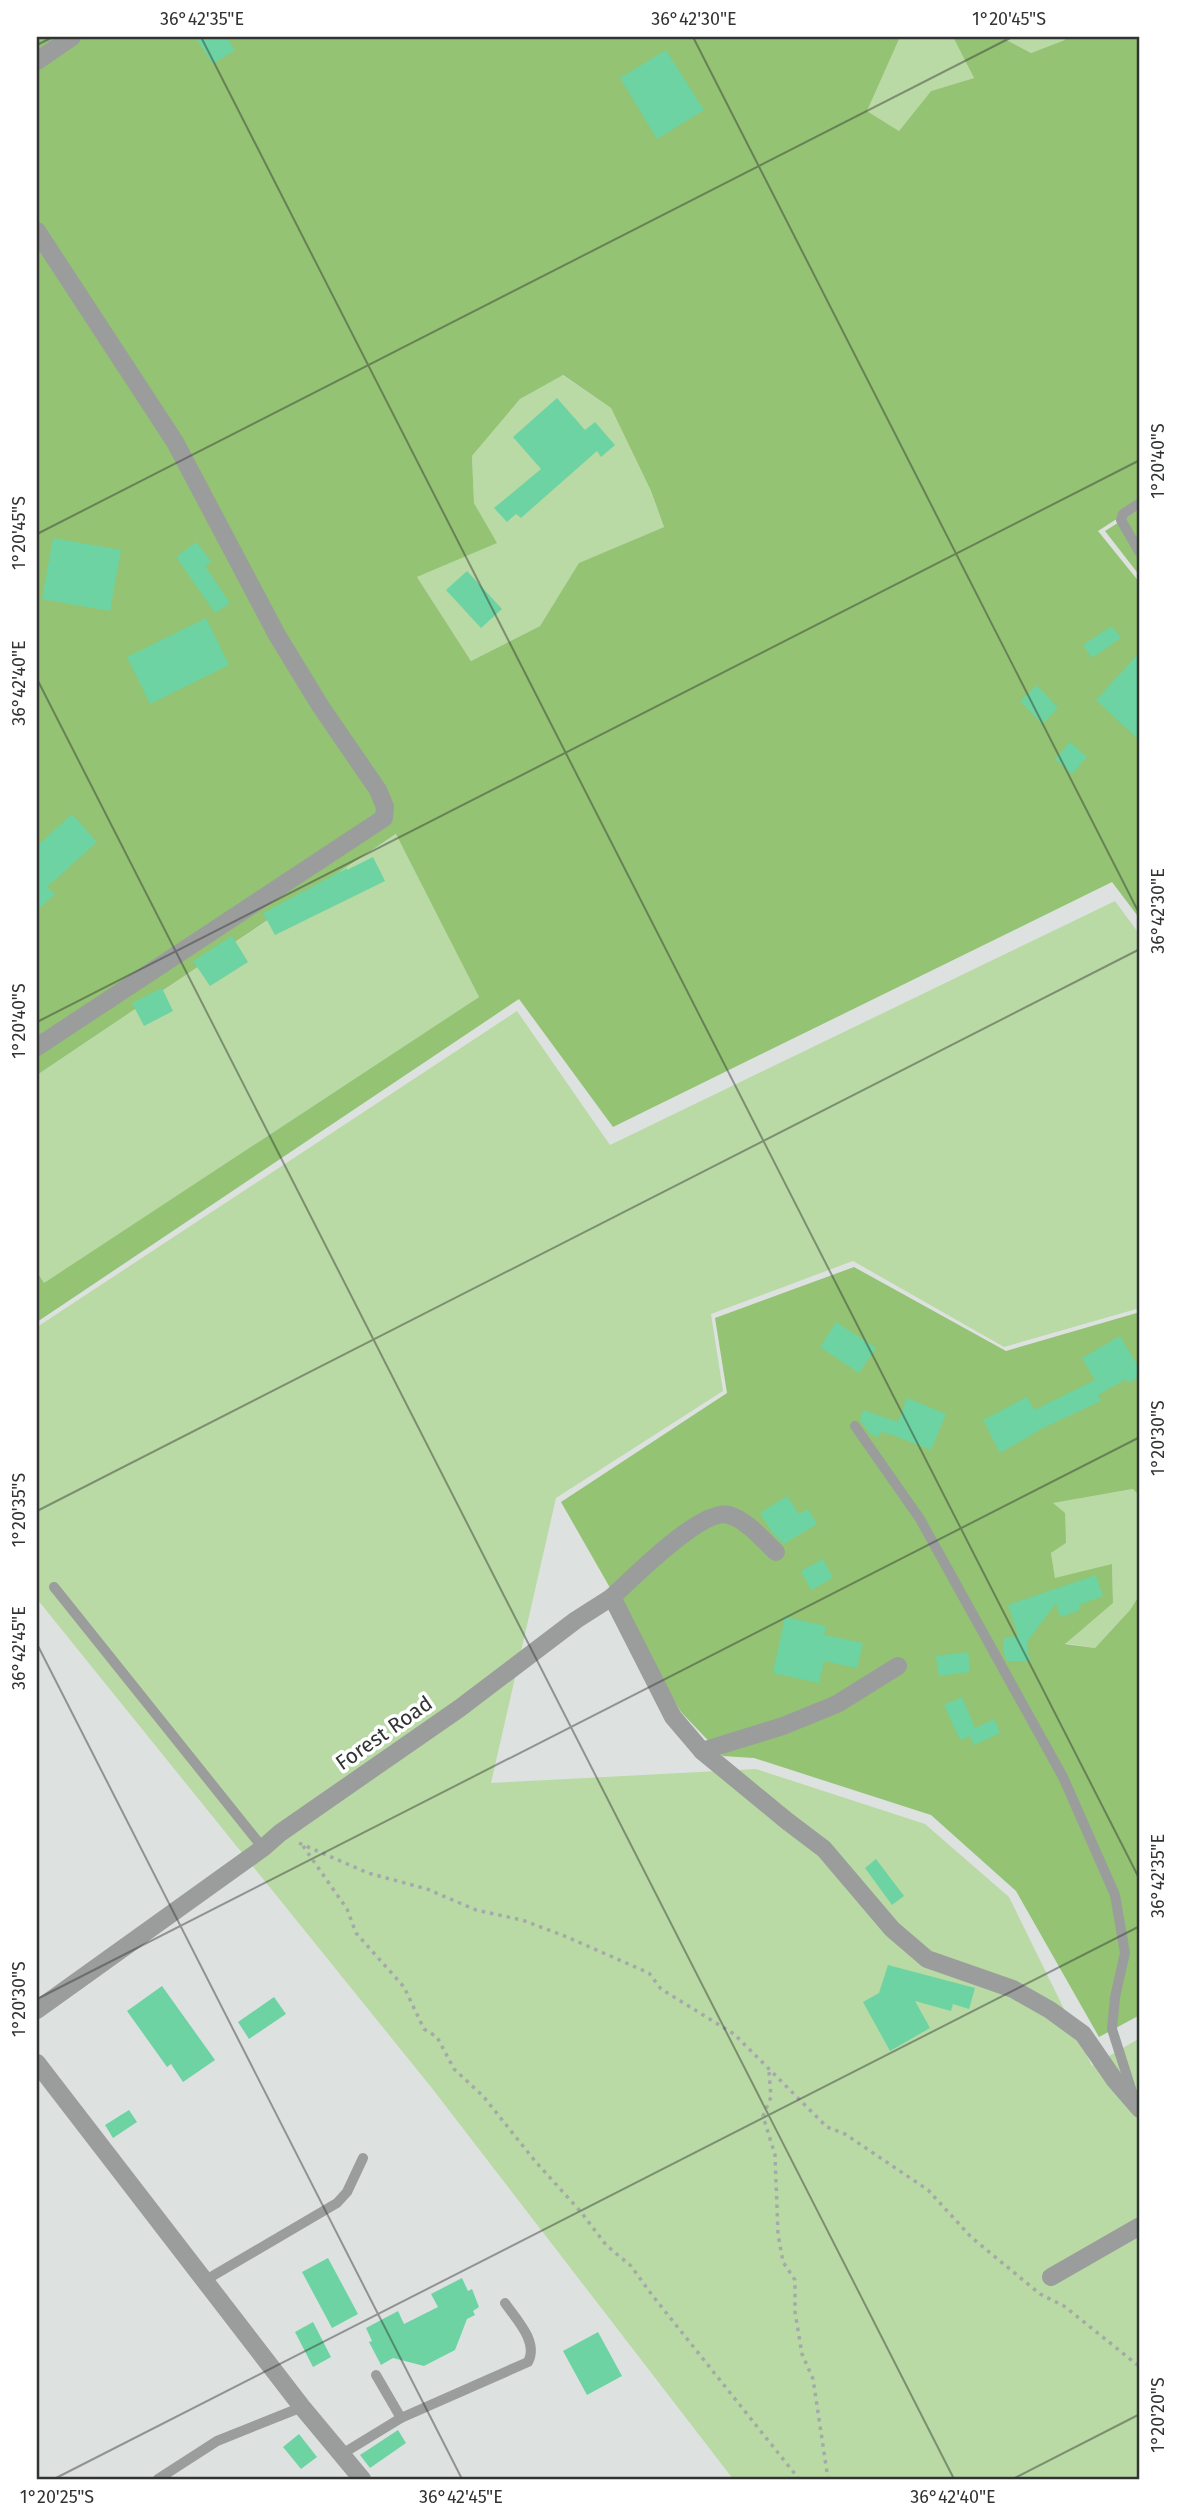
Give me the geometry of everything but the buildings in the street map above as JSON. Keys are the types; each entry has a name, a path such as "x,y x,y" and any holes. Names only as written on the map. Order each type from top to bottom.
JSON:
{"street":[{"path":"37,61 72,37"},
{"path":"37,230 175,442 277,635 321,707 378,790 385,807 384,818 37,1047"},
{"name":"Forest Road","path":"37,2010 263,1848 280,1833 460,1708 576,1620 612,1597 681,1536 718,1514 730,1516 748,1525 776,1552"},
{"path":"612,1597 673,1717 702,1751 824,1849 892,1929 927,1959 1013,1990 1050,2010 1083,2034 1114,2079 1137,2104"},
{"path":"702,1751 783,1726 837,1704 898,1666"},
{"path":"37,2063 302,2407 362,2479"},
{"path":"1051,2277 1140,2226"}],"lane":[{"path":"1140,503 1123,514 1121,520 1140,552"},
{"path":"855,1426 920,1519 1063,1777 1115,1895 1125,1953 1115,1997 1112,2029 1137,2104"},
{"path":"54,1587 263,1848"},
{"path":"204,2281 337,2203 347,2192 363,2158"},
{"path":"342,2454 401,2418 528,2362 532,2354 530,2341 505,2303"},
{"path":"376,2375 401,2418"},
{"path":"158,2479 217,2441 302,2407"}],"path":[{"path":"280,1833 368,1873 427,1889 477,1910 522,1920 649,1973 661,1989 734,2034 827,2127 845,2134 928,2190 981,2246 1040,2294 1064,2306 1140,2367"},
{"path":"302,1844 347,1909 356,1933 404,1987 424,2029 437,2037 454,2069 484,2096 606,2245 631,2266 799,2479"},
{"path":"769,2070 771,2097 763,2116 775,2155 778,2234 783,2262 795,2280 795,2312 802,2354 813,2379 828,2479"}],"green space":[{"path":"37,37 900,37 867,111 899,131 931,91 974,78 953,37 1001,37 1031,53 1065,40 1064,37 1140,37 1140,504 1098,531 1140,583 1140,919 1112,882 613,1127 519,999 37,1322 37,1272 44,1283 479,997 396,834 37,1075","holes":["563,375 611,408 651,491 664,527 579,563 540,626 471,661 417,577 497,543 474,503 472,456 520,399"]},
{"path":"900,37 953,37 974,78 931,91 899,131 867,111"},
{"path":"1001,37 1064,37 1066,40 1031,53"},
{"path":"562,375 611,408 651,491 664,527 580,563 540,626 471,661 417,577 496,543 474,503 472,456 520,399"},
{"path":"1140,509 1140,576 1105,531"},
{"path":"397,834 479,997 43,1284 37,1272 37,1075"},
{"path":"1115,901 1140,935 1140,1308 1004,1347 853,1261 711,1314 723,1391 556,1498 491,1783 756,1769 925,1824 1009,1897 1092,2066 1140,2038 1140,2479 733,2479 431,2087 37,1599 37,1327 517,1011 610,1145"},
{"path":"854,1267 1006,1351 1140,1312 1140,1496 1133,1489 1053,1503 1065,1513 1066,1543 1051,1553 1055,1578 1112,1564 1113,1603 1065,1644 1095,1648 1130,1610 1140,1594 1140,2015 1099,2037 1016,1891 931,1815 754,1758 723,1756 681,1712 561,1502 727,1393 715,1318"},
{"path":"1134,1489 1140,1496 1140,1594 1130,1610 1095,1648 1064,1643 1113,1603 1112,1565 1055,1579 1051,1553 1066,1543 1052,1503"}]}
